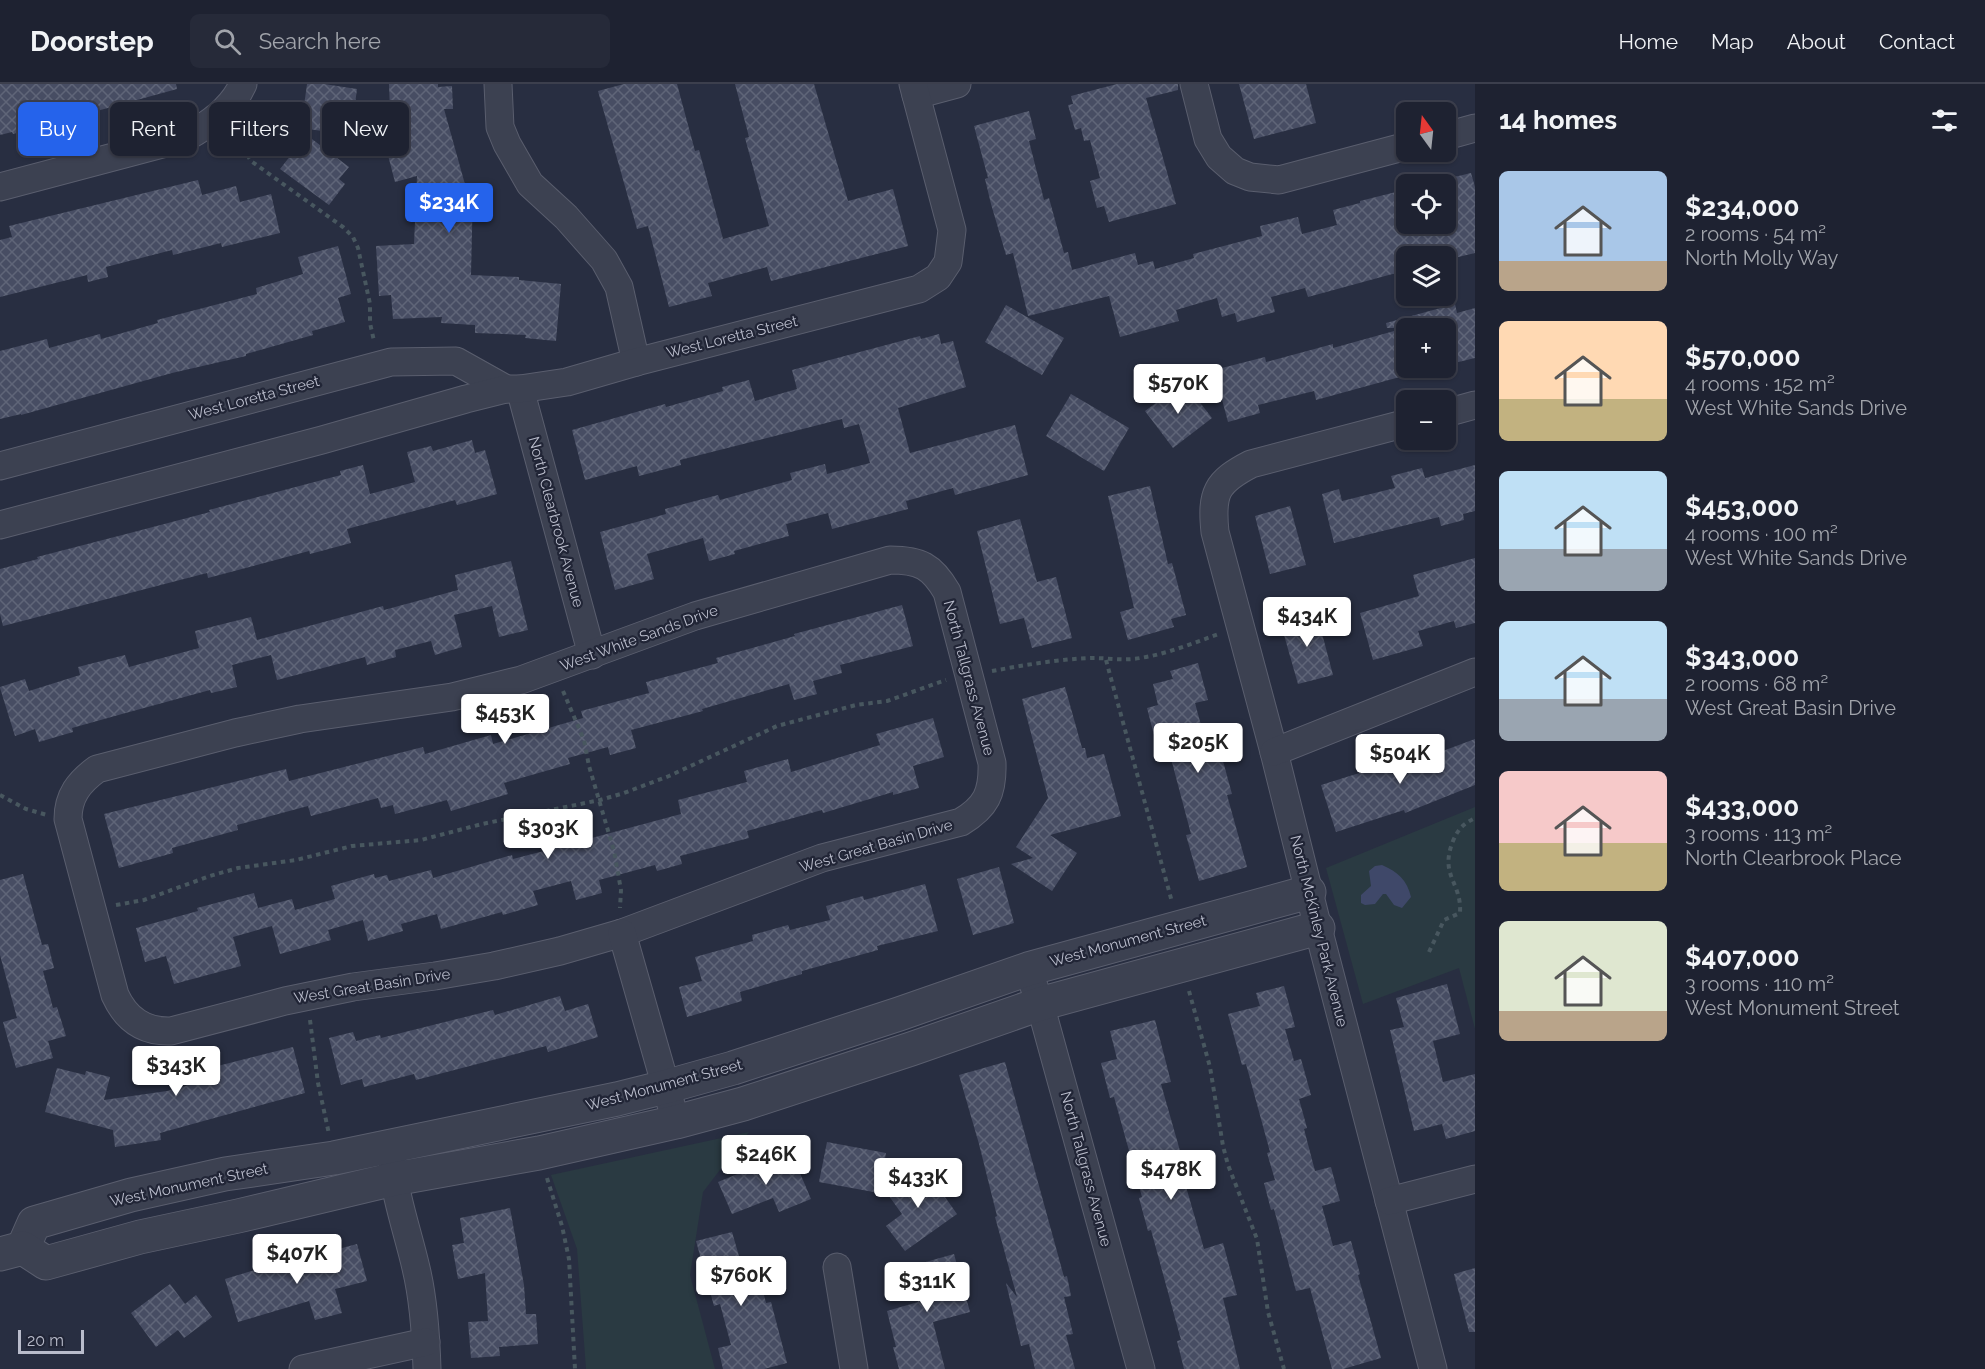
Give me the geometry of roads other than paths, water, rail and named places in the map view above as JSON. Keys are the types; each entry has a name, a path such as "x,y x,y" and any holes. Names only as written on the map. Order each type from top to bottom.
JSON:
{"street":[{"path":"0,188 185,138 222,114 243,84"},
{"path":"498,84 500,127 507,144 530,184 566,217 604,260 619,287 636,362"},
{"path":"914,89 957,84"},
{"path":"1194,84 1208,139 1219,158 1234,171 1250,177 1279,180 1396,149"},
{"name":"West Loretta Street","path":"0,525 513,389 567,382 919,289 938,277 948,262 952,230 914,89"},
{"path":"1456,133 1475,128"},
{"name":"West Loretta Street","path":"0,466 391,362 456,361 513,389"},
{"name":"North Clearbrook Avenue","path":"513,389 592,655"},
{"path":"1456,410 1475,405"},
{"name":"North McKinley Park Avenue","path":"1396,426 1251,464 1231,475 1217,492 1213,510 1215,532 1242,628 1317,928 1433,1369"},
{"name":"West White Sands Drive","path":"126,1014 115,995 68,819 73,793 82,780 97,769 235,733 300,719 452,697 520,680 556,668 695,616 890,560 909,560 925,566"},
{"name":"North Tallgrass Avenue","path":"925,566 939,578 947,592 992,763 992,781 987,798"},
{"path":"1274,752 1475,672"},
{"name":"West Great Basin Drive","path":"126,1014 148,1029 171,1030 353,987 494,966 560,951 622,933 822,858 961,822 976,812 987,798"},
{"name":"West Monument Street","path":"1309,892 1029,969 899,1014 665,1088 334,1158 225,1174 131,1195 34,1224 12,1251 46,1263 140,1237 394,1179 539,1153 676,1122 765,1097 1040,1004 1317,928"},
{"path":"622,933 676,1122"},
{"name":"North Tallgrass Avenue","path":"1029,969 1141,1369"},
{"path":"390,1146 394,1179 417,1271 427,1369"},
{"path":"1389,1201 1475,1179"},
{"path":"837,1267 854,1369"},
{"path":"303,1369 389,1348 426,1342"}],"water":[{"path":"1382,865 1397,874 1407,886 1411,897 1402,908 1394,905 1386,894 1383,894 1375,904 1361,903 1361,895 1371,886 1369,871 1375,866"}]}
